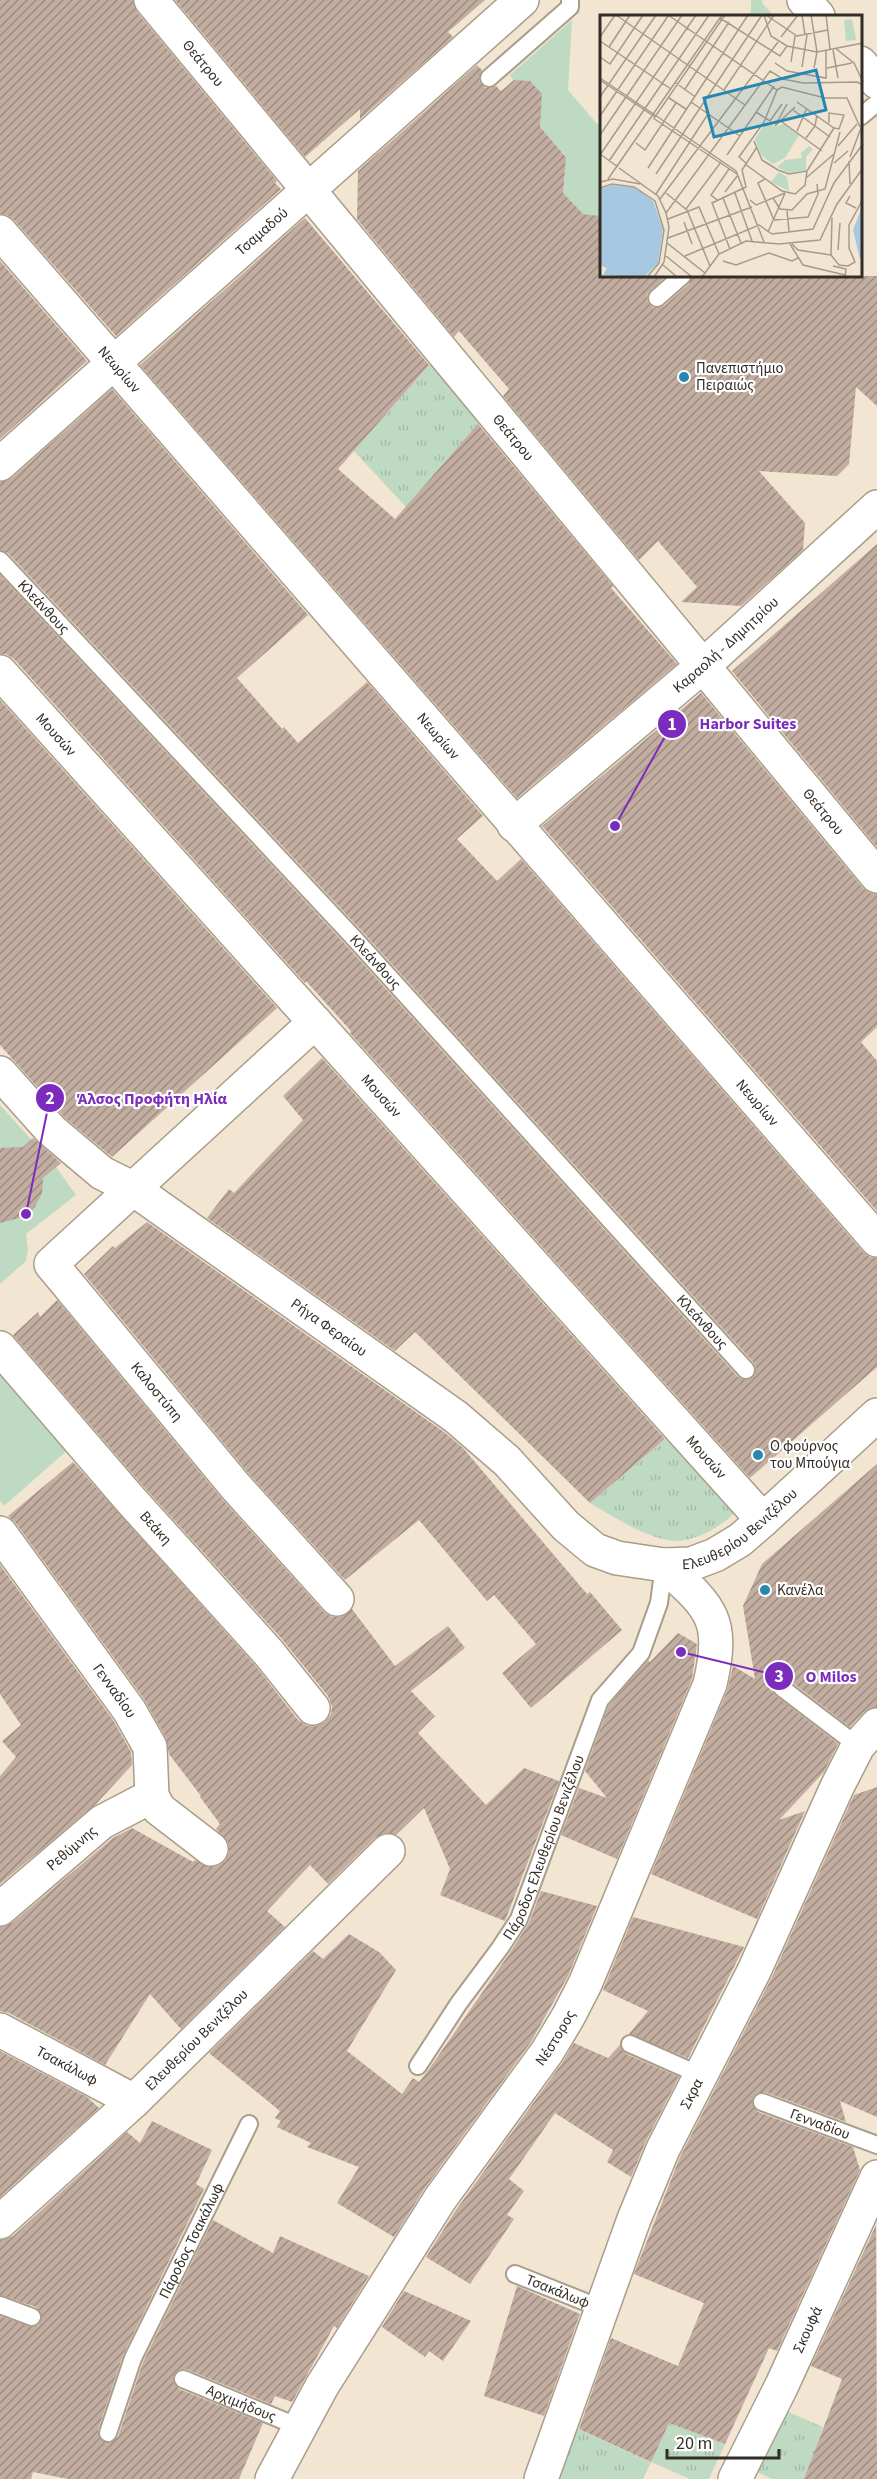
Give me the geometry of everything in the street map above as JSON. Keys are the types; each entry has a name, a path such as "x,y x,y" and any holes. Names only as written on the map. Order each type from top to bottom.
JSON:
{"street":[{"name":"Θεάτρου","path":"151,0 877,876"},
{"path":"804,0 817,15"},
{"name":"Τσαμαδού","path":"0,465 308,190 512,3"},
{"path":"862,64 877,81"},
{"name":"Νεωρίων","path":"0,232 877,1240"},
{"name":"Καραολή - Δημητρίου","path":"514,825 703,666 877,507"},
{"name":"Μουσών","path":"0,672 763,1520"},
{"path":"132,1188 315,1022"},
{"name":"Ρήγα Φεραίου","path":"0,1073 51,1130 102,1173 132,1188 456,1417 507,1461 566,1526 595,1550 617,1558 664,1565"},
{"name":"Καλοστύπη","path":"132,1188 51,1263 236,1486 337,1599"},
{"name":"Βεάκη","path":"0,1348 129,1498 268,1652 313,1708"},
{"name":"Ελευθερίου Βενιζέλου","path":"664,1565 691,1564 715,1555 740,1540 877,1415"},
{"name":"Γενναδίου","path":"0,1533 134,1719 150,1747 152,1796"},
{"name":"Νέστορος","path":"272,2479 322,2386 440,2199 547,2052 585,1984 710,1684 716,1655 716,1627 698,1597 664,1565"},
{"name":"Σκρα","path":"541,2479 646,2189 663,2149 754,1971 837,1787 868,1735"},
{"path":"152,1796 159,1809 211,1849"},
{"name":"Ρεθύμνης","path":"0,1909 102,1822 152,1796"},
{"name":"Ελευθερίου Βενιζέλου","path":"0,2222 134,2101 388,1851"},
{"name":"Τσακάλωφ","path":"0,2030 134,2101"},
{"name":"Σκουφά","path":"735,2479 782,2385 877,2177"}],"lane":[{"path":"489,78 570,7 570,0"},
{"path":"862,116 877,103"},
{"path":"657,298 680,278"},
{"name":"Κλεάνθους","path":"0,560 353,937 746,1370"},
{"name":"Ελευθερίου Βενιζέλου","path":"653,1622 660,1603 664,1565"},
{"name":"Πάροδος Ελευθερίου Βενιζέλου","path":"418,2066 519,1919 600,1700 641,1653 653,1622"},
{"path":"782,1688 868,1735"},
{"path":"630,2044 700,2075"},
{"name":"Γενναδίου","path":"762,2102 877,2145"},
{"name":"Πάροδος Τσακάλωφ","path":"108,2433 133,2358 249,2124"},
{"name":"Τσακάλωφ","path":"515,2274 603,2309"},
{"path":"0,2305 32,2317"},
{"name":"Αρχιμήδους","path":"183,2379 299,2427"}],"green space":[{"path":"751,0 762,0 773,15 747,15 751,12"},
{"path":"572,20 568,90 597,124 600,124 600,216 583,214 563,193 566,156 538,125 510,75"},
{"path":"431,363 481,421 406,507 354,451"},
{"path":"0,1105 56,1167 76,1195 26,1234 28,1250 26,1261 0,1284"},
{"path":"0,1368 70,1448 4,1506 0,1501"},
{"path":"668,1437 736,1512 708,1532 675,1541 642,1532 590,1503"},
{"path":"786,2411 823,2427 805,2479 772,2479 757,2472"},
{"path":"669,2423 725,2444 709,2479 690,2479 651,2462 643,2479 553,2479 572,2426 650,2462"}],"building":[{"path":"0,0 133,0 137,12 277,181 275,183 281,189 116,336 14,220 7,215 0,214"},
{"path":"175,0 485,0 448,32 453,37 360,119 360,109 305,157"},
{"name":"Πανεπιστήμιο Πειραιώς","path":"477,65 482,70 479,81 485,88 496,86 501,91 514,80 530,81 542,94 540,127 566,157 563,193 583,214 600,216 600,278 664,278 647,294 647,301 653,308 664,306 689,284 691,278 862,278 862,276 877,276 877,406 856,387 849,464 837,476 759,471 805,523 803,550 741,606 681,602 697,587 658,541 639,560 503,396 509,389 459,331 454,337 357,219 358,171"},
{"path":"305,218 429,365 338,469 395,519 478,424 613,586 611,588 677,664 517,798 140,365"},
{"path":"0,261 87,361 0,439"},
{"path":"112,389 308,615 237,678 282,729 284,727 298,743 367,682 483,816 457,839 497,881 521,859 863,1252 870,1257 877,1258 877,1367 750,1478 350,1033 351,1031 306,981 305,983 14,659 6,654 0,654 0,575 345,944 738,1377 748,1380 753,1377 756,1368 754,1363 361,930 8,553 0,550 0,482 12,478"},
{"path":"877,544 877,847 732,671"},
{"path":"701,693 863,888 870,893 877,894 877,1027 861,1042 877,1061 877,1211 542,826"},
{"path":"0,700 277,1008 112,1157 64,1117 0,1045"},
{"path":"322,1058 665,1439 590,1503 415,1332 395,1351 207,1218 229,1189 234,1193 303,1120 283,1096"},
{"path":"33,1138 61,1163 43,1178 42,1193 35,1207 23,1217 0,1223 0,1148 23,1147"},
{"path":"147,1222 444,1432 463,1448 587,1594 590,1592 622,1630 531,1708 502,1673 536,1644 494,1595 487,1601 419,1520 345,1580 250,1475 84,1274 113,1246 115,1248"},
{"path":"57,1300 222,1499 324,1612 332,1617 340,1617 352,1609 395,1666 448,1626 465,1648 411,1691 435,1716 418,1733 486,1805 524,1768 559,1781 505,1921 440,1895 450,1869 424,1808 396,1835 384,1833 375,1838 328,1884 310,1865 267,1911 285,1927 181,2029 150,1994 105,2065 9,2013 0,2011 0,1927 12,1923 113,1838 132,1828 193,1862 195,1860 208,1867 218,1866 225,1861 229,1852 228,1842 216,1829 220,1824 169,1754 166,1738 144,1699 15,1522 8,1516 73,1462 254,1664 298,1720 307,1726 316,1726 325,1722 331,1714 332,1706 328,1696 282,1639 143,1486 13,1335 38,1312 40,1317"},
{"path":"877,1464 877,1707 864,1712 850,1727 788,1679 779,1678 773,1682 772,1691 776,1696 838,1744 824,1772 779,1820 805,1811 757,1919 651,1874 727,1691 733,1666 755,1679 743,1606 762,1564"},
{"path":"0,1565 113,1720 131,1752 132,1765 96,1804 0,1884 0,1776 16,1757 2,1741 21,1725 0,1694"},
{"path":"678,1633 697,1644 692,1679 617,1859 561,1835 579,1788 607,1798 585,1771 609,1705 648,1660 650,1662"},
{"path":"877,1787 877,2117 840,2101 846,2122 765,2092 756,2094 752,2103 758,2112 853,2147 860,2170 777,2351 769,2348 725,2444 669,2423 651,2462 579,2429 611,2338 678,2366 704,2303 634,2274 680,2157 771,1979 854,1795"},
{"path":"541,1891 597,1906 568,1976 531,2042 425,2188 394,2237 337,2203 359,2167 307,2147 311,2143 277,2127 281,2121 275,2118 280,2111 209,2053 313,1951 323,1959 349,1934 379,1952 396,1970 347,2051 402,2094 413,2078 419,2082 427,2072 509,1954 529,1923"},
{"path":"633,1917 744,1947 688,2058 629,2034 648,2011 603,1990"},
{"path":"574,2043 608,2058 620,2045 626,2054 679,2077 646,2141 631,2177 607,2162 613,2150 555,2113 509,2179 524,2191 507,2215 514,2219 470,2284 426,2257 456,2210"},
{"path":"0,2051 87,2097 99,2108 0,2197"},
{"path":"152,2121 212,2150 196,2184 204,2189 123,2355 98,2430 101,2440 110,2443 118,2437 143,2362 213,2220 273,2253 280,2236 369,2276 337,2328 334,2326 292,2402 275,2396 271,2404 186,2369 181,2369 174,2374 173,2381 179,2389 263,2423 239,2479 68,2479 33,2472 31,2479 0,2479 0,2316 33,2327 39,2325 42,2316 36,2307 0,2295 0,2240 13,2236 127,2132 140,2143"},
{"path":"876,2225 877,2479 804,2479 842,2379 811,2366"},
{"path":"517,2286 580,2314 544,2416 484,2396"},
{"path":"404,2291 471,2321 443,2361 429,2351 425,2357 382,2327"}],"place":[{"name":"Πανεπιστήμιο Πειραιώς","path":"684,377"},
{"name":"Harbor Suites","path":"615,826"},
{"name":"Άλσος Προφήτη Ηλία","path":"26,1214"},
{"name":"Ο φούρνος του Μπούγια","path":"758,1455"},
{"name":"Κανέλα","path":"765,1590"},
{"name":"O Milos","path":"681,1652"}]}
